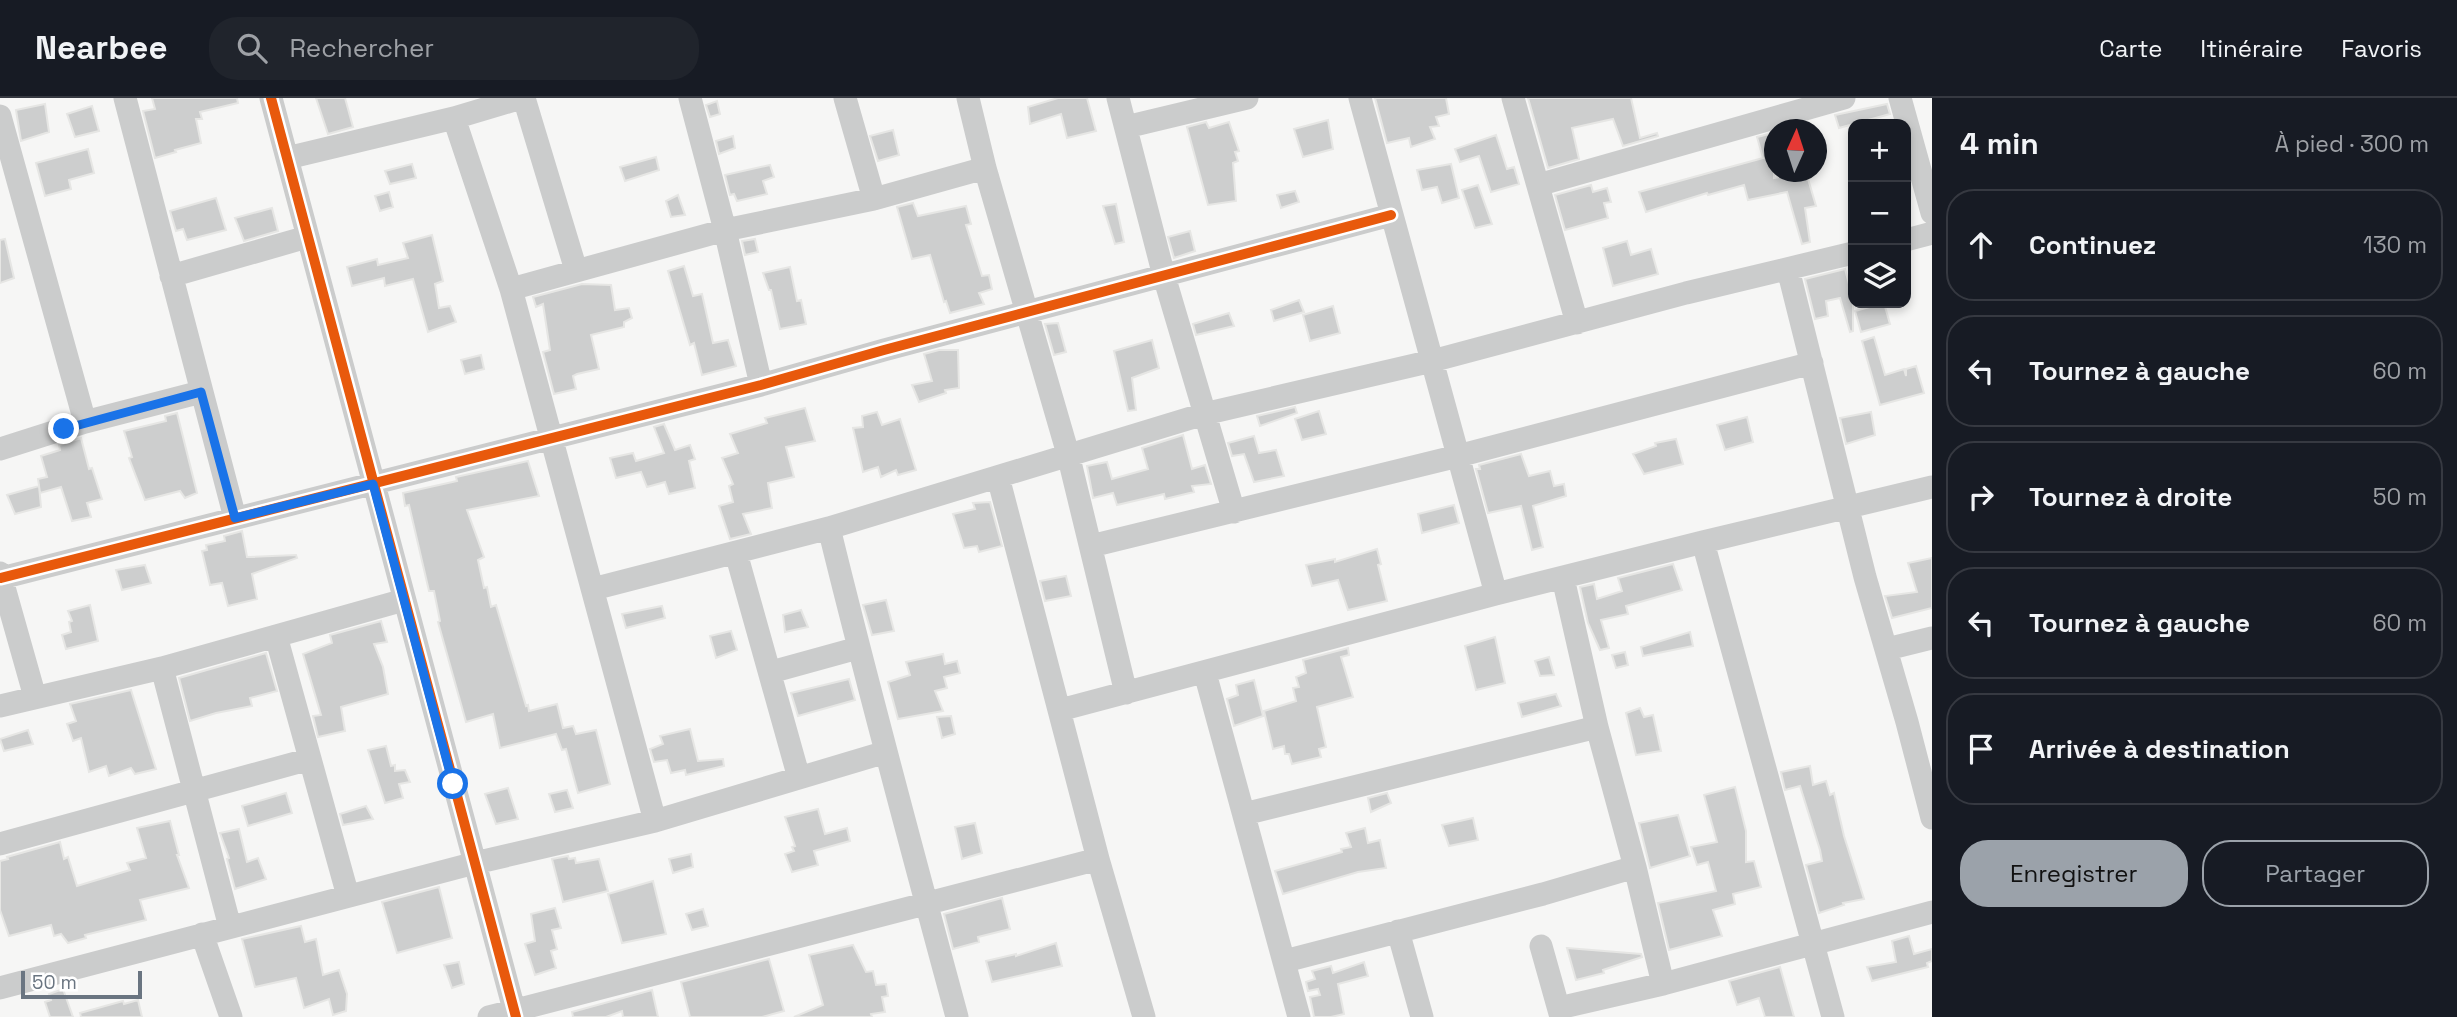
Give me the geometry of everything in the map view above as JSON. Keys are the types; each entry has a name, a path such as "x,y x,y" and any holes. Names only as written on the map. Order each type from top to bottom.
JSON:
{"street":[{"path":"125,98 235,518"},
{"path":"271,98 515,1014"},
{"path":"287,158 454,118 522,98 576,270"},
{"path":"690,98 725,230 761,385"},
{"path":"845,98 874,199"},
{"path":"968,98 985,168 1068,454 1126,693"},
{"path":"1118,98 1164,276 1234,512"},
{"path":"1126,127 1207,103 1247,98"},
{"path":"1360,98 1496,594"},
{"path":"1513,98 1577,323"},
{"path":"1538,185 1844,98"},
{"path":"1900,98 1932,213"},
{"path":"0,116 85,422"},
{"path":"454,118 511,289 655,821"},
{"path":"511,289 725,230 874,199 985,168"},
{"path":"35,697 1,576 761,385 1391,215"},
{"path":"1911,239 1932,233"},
{"path":"171,276 307,237"},
{"path":"593,589 830,528 1204,414 1432,361 1686,293 1848,254"},
{"path":"1787,269 1865,577 1928,788 1932,818"},
{"path":"1091,546 1458,456 1812,363"},
{"path":"0,449 85,422 201,392"},
{"path":"998,477 1098,859 1144,1017"},
{"path":"1060,710 1496,594 1932,487"},
{"path":"830,528 858,648 957,1017"},
{"path":"1703,542 1833,1017"},
{"path":"736,554 799,778"},
{"path":"1563,578 1597,727 1636,867 1663,984"},
{"path":"0,706 162,668 404,600"},
{"path":"276,636 348,896"},
{"path":"1887,649 1932,638"},
{"path":"771,672 858,648"},
{"path":"162,668 230,927"},
{"path":"1205,673 1299,1017"},
{"path":"1244,814 1597,727"},
{"path":"0,988 475,863 655,821 887,752"},
{"path":"0,844 310,759"},
{"path":"489,1017 515,1014 1098,859"},
{"path":"1285,961 1636,867"},
{"path":"1541,946 1560,1013 1932,912"},
{"path":"1398,931 1422,1017"},
{"path":"202,934 230,1017"}],"building":[{"path":"152,98 237,98 238,103 200,112 202,119 196,119 201,143 155,158 143,111 155,109"},
{"path":"316,98 345,98 353,127 328,134"},
{"path":"1058,98 1087,98 1096,131 1067,138 1061,114 1030,124 1028,107"},
{"path":"1375,98 1446,98 1449,114 1436,117 1439,126 1430,127 1435,139 1411,147 1409,138 1387,143"},
{"path":"1528,98 1631,98 1640,138 1657,133 1658,136 1623,146 1613,119 1572,128 1579,159 1548,168"},
{"path":"717,101 720,114 710,117 706,105"},
{"path":"45,104 49,132 21,141 16,110"},
{"path":"1887,104 1890,114 1872,119 1848,119 1848,126 1839,128 1835,115"},
{"path":"92,106 99,131 75,137 67,114"},
{"path":"1328,120 1333,149 1303,157 1294,129"},
{"path":"1206,122 1209,128 1229,122 1239,151 1235,152 1238,161 1233,163 1236,201 1208,205 1187,127"},
{"path":"893,130 899,155 878,161 870,136"},
{"path":"1496,135 1507,169 1514,167 1519,184 1491,192 1479,156 1460,162 1455,149"},
{"path":"1764,135 1764,182 1809,182 1816,206 1805,208 1810,242 1802,244 1787,192 1748,200 1744,185 1708,195 1707,193 1646,212 1639,192 1763,158 1757,137"},
{"path":"733,136 735,148 719,154 716,141"},
{"path":"88,149 94,173 69,180 71,189 45,196 36,163"},
{"path":"656,157 659,170 625,181 620,167"},
{"path":"412,164 416,178 390,184 385,171"},
{"path":"1451,164 1459,198 1442,203 1437,187 1422,190 1417,170"},
{"path":"770,165 774,177 763,181 767,194 737,201 734,194 730,195 725,175"},
{"path":"1478,185 1492,224 1475,228 1462,190"},
{"path":"1591,185 1593,192 1607,188 1611,202 1604,203 1608,218 1565,230 1555,195"},
{"path":"1295,191 1299,202 1281,208 1277,195"},
{"path":"389,192 393,207 380,211 375,196"},
{"path":"678,195 685,215 671,217 666,201"},
{"path":"216,198 226,230 187,240 183,229 176,231 170,211"},
{"path":"913,203 918,216 966,206 971,224 966,225 982,276 989,275 992,289 979,293 984,304 950,313 930,255 912,259 897,207"},
{"path":"1116,204 1124,242 1115,244 1103,206"},
{"path":"272,208 278,231 244,241 235,218"},
{"path":"1190,231 1195,251 1174,258 1168,237"},
{"path":"432,235 443,281 435,284 439,308 450,306 456,322 428,332 413,279 385,286 384,278 352,286 347,267 377,259 378,265 408,258 403,243"},
{"path":"5,239 14,278 0,283 0,240"},
{"path":"755,239 758,252 745,255 742,241"},
{"path":"1627,241 1631,255 1651,249 1658,274 1613,286 1603,248"},
{"path":"684,266 693,296 702,294 713,343 728,340 736,366 702,375 694,343 690,345 668,271"},
{"path":"790,267 797,301 801,300 806,324 780,329 771,290 763,273"},
{"path":"1845,269 1848,280 1848,308 1853,308 1853,331 1850,332 1840,298 1826,301 1828,316 1815,319 1805,279"},
{"path":"582,284 611,285 615,310 629,308 632,318 624,322 624,327 591,335 599,369 573,376 576,389 554,394 543,352 550,350 543,304 536,307 533,297"},
{"path":"1299,300 1304,312 1274,321 1271,310"},
{"path":"1333,306 1340,333 1310,341 1303,315"},
{"path":"1885,308 1890,324 1861,332 1855,311"},
{"path":"1229,313 1234,326 1196,335 1193,324"},
{"path":"1058,323 1066,352 1054,355 1045,324"},
{"path":"1874,337 1885,375 1904,369 1906,376 1906,369 1916,366 1924,393 1880,405 1862,341"},
{"path":"1152,340 1159,368 1132,378 1136,410 1128,411 1114,351"},
{"path":"939,350 958,350 959,388 945,390 946,393 919,402 912,385 932,381 924,354"},
{"path":"481,355 484,369 465,374 461,360"},
{"path":"1295,407 1297,413 1260,426 1257,416"},
{"path":"805,408 815,441 786,447 794,477 768,483 772,508 743,514 751,534 730,539 719,506 733,502 729,486 733,484 722,458 738,453 730,434 767,423 765,418"},
{"path":"1319,411 1326,434 1302,440 1295,419"},
{"path":"877,412 882,425 900,419 916,470 898,475 896,470 881,477 878,467 863,472 853,428 863,427 862,416"},
{"path":"1871,412 1875,435 1846,444 1840,418"},
{"path":"177,413 197,493 185,498 180,491 145,500 129,458 132,457 124,431 166,421 165,416"},
{"path":"1747,417 1753,442 1725,450 1717,425"},
{"path":"664,424 675,450 690,445 695,459 689,461 695,488 669,494 665,482 647,487 641,472 616,478 610,458 633,453 636,461 664,453 654,427"},
{"path":"1183,435 1192,469 1205,465 1211,484 1192,486 1194,492 1165,499 1164,494 1117,505 1113,493 1093,498 1087,466 1107,462 1112,479 1148,469 1142,448"},
{"path":"1254,436 1259,453 1276,450 1284,476 1254,482 1244,454 1232,456 1228,443"},
{"path":"81,438 89,469 92,468 102,499 87,503 91,517 72,521 61,487 40,493 38,479 47,477 41,456 60,450 59,445"},
{"path":"1676,439 1683,464 1644,474 1633,454 1656,446 1655,443"},
{"path":"1521,454 1529,476 1550,471 1554,486 1564,484 1566,496 1533,506 1543,547 1532,550 1521,506 1488,513 1476,469 1480,469 1479,465"},
{"path":"528,461 539,496 467,510 484,557 478,560 484,588 487,587 491,607 496,605 526,706 528,705 529,711 557,704 563,728 573,726 576,734 596,730 610,784 578,793 566,749 562,750 556,734 500,748 493,714 466,722 438,622 440,621 434,591 429,591 409,505 405,506 403,493 457,481 456,477"},
{"path":"39,486 41,507 15,514 7,495"},
{"path":"990,502 1002,546 979,552 977,546 964,548 953,514 975,509 973,503"},
{"path":"1454,505 1459,523 1422,533 1418,514"},
{"path":"242,531 247,557 296,555 297,558 252,574 257,599 228,606 222,583 210,585 202,551 207,550 206,545 225,541 224,536"},
{"path":"1377,549 1387,601 1348,610 1338,580 1312,586 1306,565 1335,559 1335,562"},
{"path":"1932,558 1932,608 1892,618 1885,596 1917,592 1908,563"},
{"path":"1673,564 1682,590 1626,606 1628,614 1601,620 1609,648 1600,650 1588,623 1580,587 1594,584 1597,599 1622,591 1618,578"},
{"path":"145,565 151,583 122,590 116,570"},
{"path":"1066,576 1071,596 1045,601 1040,581"},
{"path":"886,600 894,631 872,635 863,605"},
{"path":"90,605 98,641 66,649 62,635 71,632 69,622 72,621 68,611"},
{"path":"662,606 665,618 626,628 622,614"},
{"path":"801,610 808,627 785,632 783,615"},
{"path":"381,621 387,642 374,644 383,667 388,694 341,707 345,731 318,737 313,716 321,715 303,654 332,643 330,635"},
{"path":"731,631 737,650 716,658 710,636"},
{"path":"1690,632 1693,646 1643,656 1641,647"},
{"path":"1495,637 1505,683 1476,690 1465,646"},
{"path":"1348,648 1349,655 1341,657 1353,697 1317,707 1326,747 1319,749 1321,757 1292,764 1289,754 1285,754 1284,746 1273,749 1264,711 1296,701 1293,688 1299,687 1296,677 1306,673 1303,660"},
{"path":"1625,652 1628,665 1616,668 1612,655"},
{"path":"266,653 277,691 250,698 252,706 190,721 179,678"},
{"path":"943,654 945,664 957,661 960,673 944,677 947,688 935,691 943,711 898,719 888,682 910,675 906,662"},
{"path":"1549,657 1554,675 1540,676 1535,661"},
{"path":"849,679 855,700 798,716 791,693"},
{"path":"1254,680 1263,716 1234,726 1227,699 1238,695 1236,685"},
{"path":"131,690 156,769 135,774 131,768 109,776 106,766 89,772 81,738 73,741 67,724 76,721 70,704"},
{"path":"1556,694 1561,706 1522,717 1518,703"},
{"path":"1640,708 1644,717 1653,715 1661,751 1636,755 1626,713"},
{"path":"951,716 955,734 942,738 937,717"},
{"path":"690,729 698,761 723,759 724,766 686,775 685,770 671,773 667,760 654,762 650,749 663,744 660,736"},
{"path":"28,730 33,744 4,751 0,739"},
{"path":"386,746 391,766 395,765 395,771 405,770 410,782 399,784 403,798 385,803 368,750"},
{"path":"1810,766 1813,785 1826,781 1830,795 1834,793 1864,899 1843,903 1844,905 1819,913 1806,865 1822,861 1820,850 1800,786 1785,790 1781,772"},
{"path":"1735,787 1746,831 1746,862 1754,861 1761,887 1733,894 1735,904 1713,910 1722,936 1669,950 1658,903 1716,891 1708,862 1697,865 1691,847 1717,842 1704,795"},
{"path":"508,788 518,819 496,824 485,794"},
{"path":"567,790 573,808 555,812 549,794"},
{"path":"286,793 292,813 248,826 242,806"},
{"path":"1387,793 1391,803 1371,812 1368,798"},
{"path":"366,806 373,819 343,825 340,814"},
{"path":"818,809 825,834 847,828 850,841 814,851 818,865 792,872 785,854 794,851 792,847 795,846 785,817"},
{"path":"1678,815 1690,856 1650,868 1639,823"},
{"path":"1473,818 1478,840 1449,846 1442,825"},
{"path":"170,821 177,855 189,888 140,900 146,920 85,935 86,938 68,943 61,934 54,936 51,925 9,936 0,910 0,861 60,842 64,859 68,857 77,886 130,870 127,863 146,858 137,828"},
{"path":"975,823 982,853 962,859 955,827"},
{"path":"1365,828 1368,843 1380,840 1386,868 1358,872 1283,894 1275,871 1342,852 1341,849 1351,847 1346,833"},
{"path":"239,829 247,862 258,858 266,879 235,889 227,859 229,858 220,833"},
{"path":"691,854 693,867 673,873 669,859"},
{"path":"568,856 569,859 575,858 576,863 599,859 608,891 563,902 552,859"},
{"path":"653,881 666,934 622,943 608,894"},
{"path":"439,887 452,938 397,953 382,902"},
{"path":"1002,898 1010,929 978,937 979,942 953,949 944,914"},
{"path":"555,908 561,928 552,930 557,949 551,951 556,968 535,975 525,944 535,941 531,914"},
{"path":"703,909 708,926 692,930 686,914"},
{"path":"301,926 305,942 316,939 323,975 339,970 347,994 346,1011 333,1015 329,999 304,1008 296,978 255,987 242,939"},
{"path":"1909,936 1914,954 1932,949 1932,961 1927,963 1928,967 1872,981 1867,967 1896,962 1892,941"},
{"path":"1056,943 1062,966 992,982 986,961 1016,956"},
{"path":"853,945 866,972 873,971 876,985 886,984 888,996 882,997 885,1012 871,1014 872,1017 794,1017 823,1005 809,955"},
{"path":"1567,948 1641,954 1642,957 1603,970 1604,973 1576,980"},
{"path":"769,959 784,1011 762,1017 690,1017 681,982"},
{"path":"459,962 464,984 452,988 444,965"},
{"path":"1364,962 1368,976 1338,984 1344,1014 1314,1017 1310,997 1320,995 1318,989 1308,991 1306,982 1315,979 1312,971 1331,966 1333,973"},
{"path":"1780,967 1794,1017 1765,1017 1759,998 1737,1005 1729,981"},
{"path":"63,989 73,1017 50,1017 45,1002 51,1000 49,994"},
{"path":"652,990 658,1017 623,1017 622,1011 606,1017 573,1017 572,1012"},
{"path":"138,1000 142,1017 81,1017 80,1013 123,1001 124,1004"}],"cycle path":[{"path":"271,98 516,1017"},
{"path":"1,578 761,385 1391,215"}],"route":[{"path":"64,429 201,392 235,518 373,484 453,784"}]}
